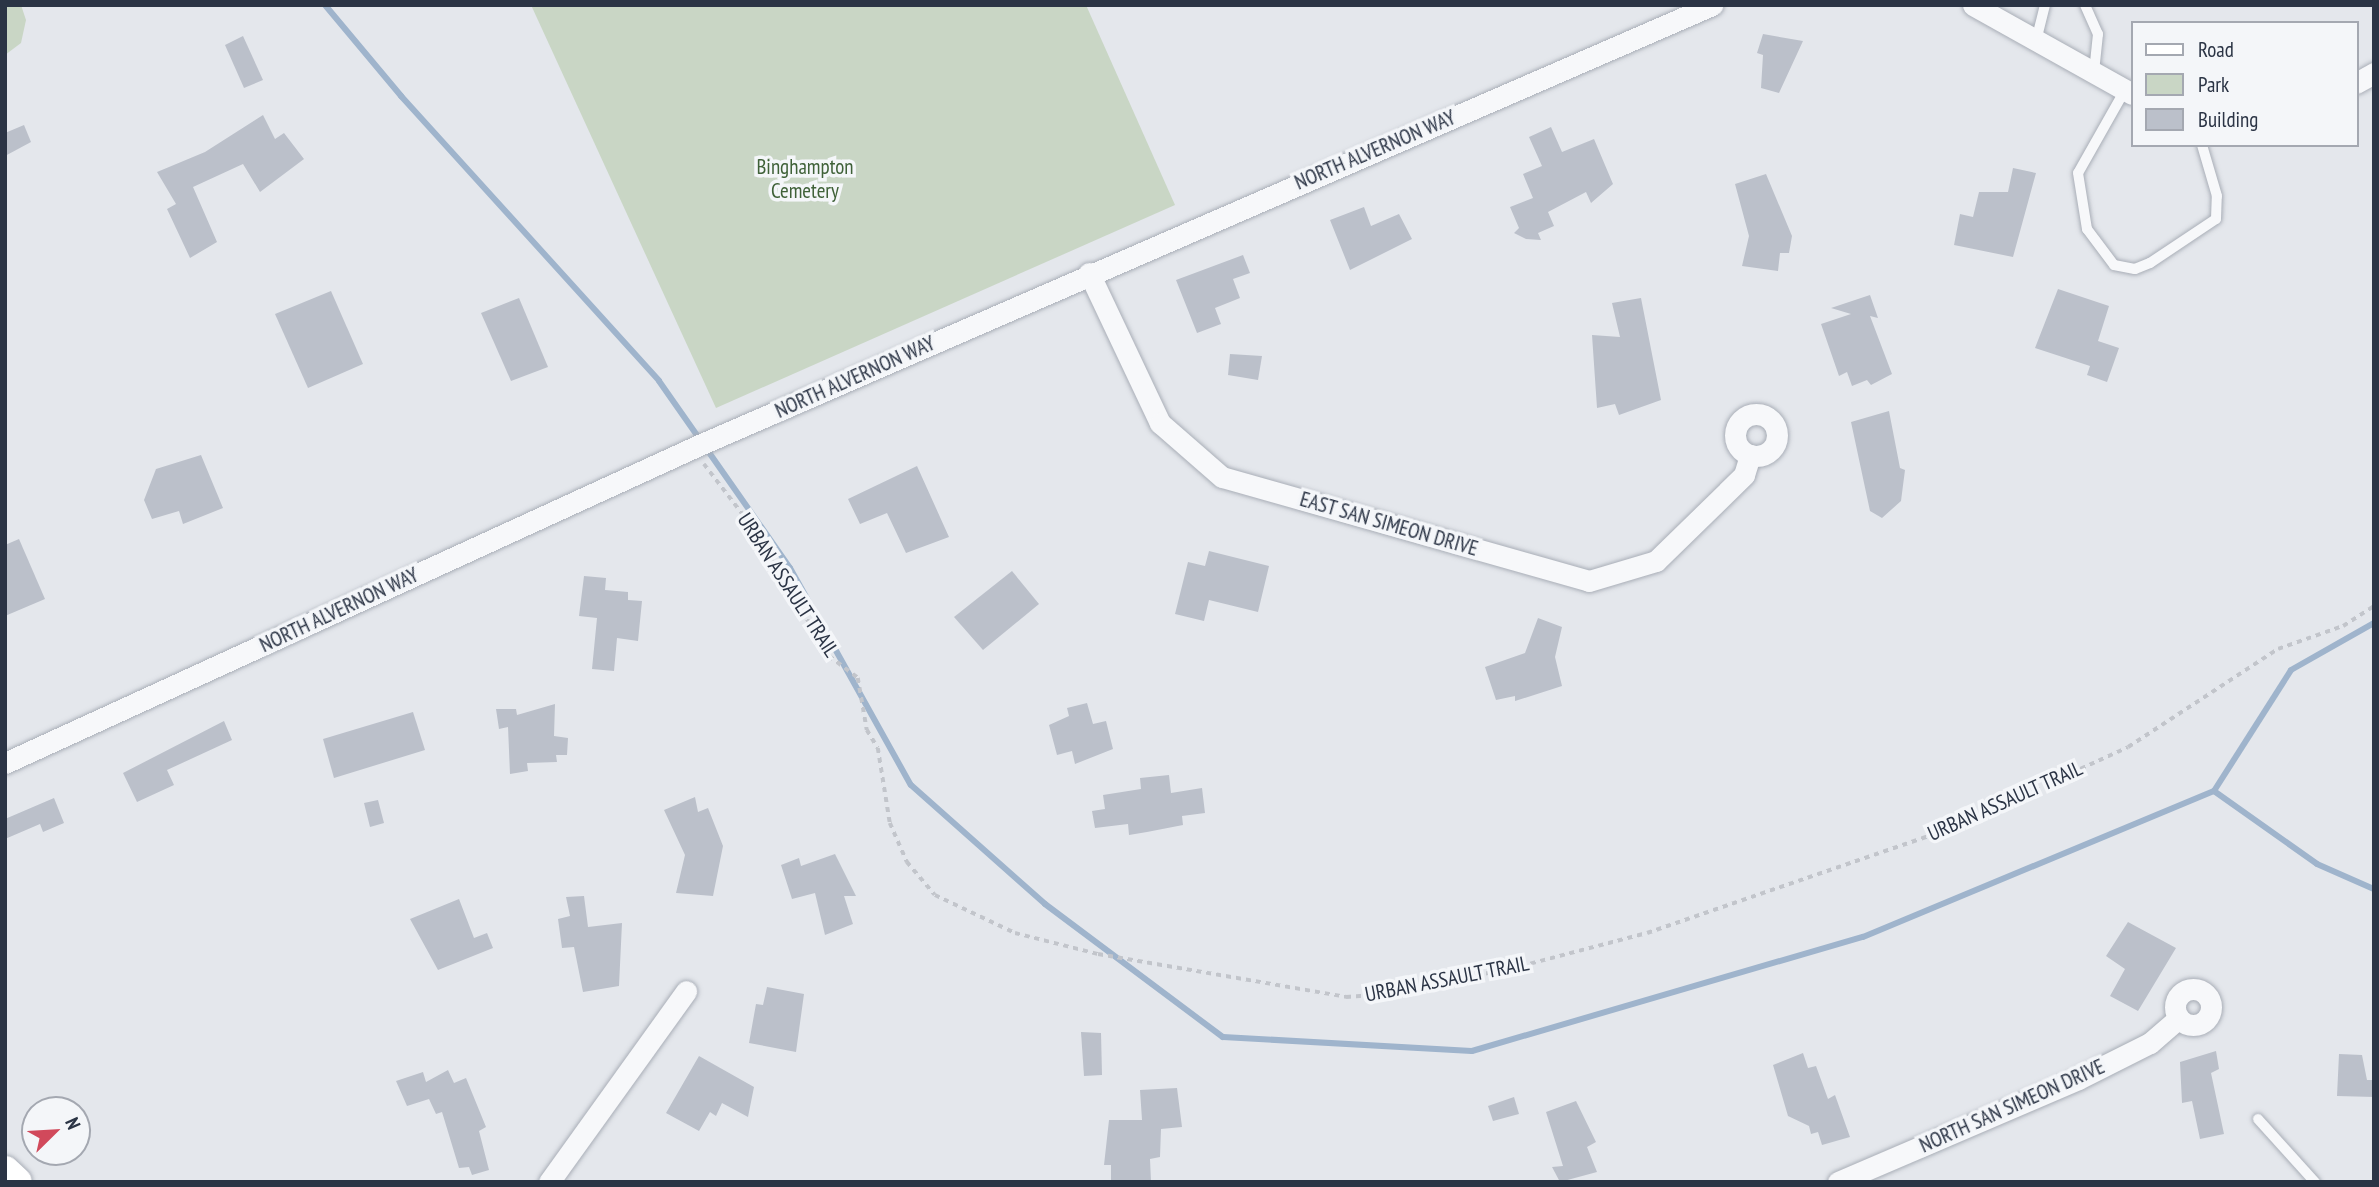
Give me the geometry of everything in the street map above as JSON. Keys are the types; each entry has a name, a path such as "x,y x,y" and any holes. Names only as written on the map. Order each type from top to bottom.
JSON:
{"street":[{"name":"NORTH ALVERNON WAY","path":"5,763 693,448 1089,273 1712,5"},
{"path":"1973,5 2037,37 2129,92"},
{"path":"2358,82 2374,73"},
{"name":"EAST SAN SIMEON DRIVE","path":"1089,273 1160,423 1222,477 1577,577 1589,580 1657,561 1744,475 1750,455"},
{"path":"549,1182 686,991"},
{"name":"NORTH SAN SIMEON DRIVE","path":"1838,1182 2078,1079 2150,1043 2179,1018"},
{"path":"5,1171 17,1182"}],"lane":[{"path":"2037,37 2045,5"},
{"path":"2085,5 2098,34 2094,71"},
{"path":"2129,92 2078,173 2087,229 2114,265 2135,269 2150,263 2216,219 2217,196 2203,147"},
{"path":"2258,1119 2315,1182"}],"path":[{"name":"URBAN ASSAULT TRAIL","path":"693,448 751,525 830,656 858,678 867,730 878,748 890,824 908,862 935,895 1014,933 1098,954 1346,997 1388,994 1521,966 1647,933 1944,831 2128,747 2278,649 2343,626 2374,606"}],"green space":[{"path":"5,5 21,5 26,20 21,43 5,55"},
{"name":"Binghampton Cemetery","path":"531,5 1086,5 1175,205 716,408"}],"building":[{"path":"1763,34 1803,41 1779,93 1761,88 1763,55 1757,53"},
{"path":"243,36 263,80 244,88 225,45"},
{"path":"263,115 275,139 284,133 304,159 260,192 243,164 193,187 217,242 190,258 167,209 176,204 157,172 205,152"},
{"path":"24,125 31,142 5,156 5,133"},
{"path":"1551,127 1562,152 1594,139 1613,184 1591,203 1586,192 1548,212 1554,226 1538,233 1541,240 1526,239 1514,233 1519,228 1510,207 1533,198 1523,174 1542,166 1529,137"},
{"path":"2013,168 2036,173 2013,257 1954,245 1960,214 1973,217 1979,192 2008,192"},
{"path":"1766,174 1792,236 1789,253 1780,253 1778,271 1742,266 1749,236 1735,184"},
{"path":"1364,207 1371,226 1399,214 1412,239 1350,270 1330,220"},
{"path":"1243,255 1250,273 1233,279 1240,298 1215,308 1221,324 1197,333 1176,280"},
{"path":"2058,289 2109,306 2098,341 2119,348 2107,382 2087,375 2090,366 2035,348"},
{"path":"331,291 363,364 308,388 275,314"},
{"path":"1870,295 1878,318 1870,316 1892,374 1871,385 1867,380 1852,386 1847,372 1839,376 1821,324 1851,314 1831,308"},
{"path":"519,298 548,367 511,381 481,313"},
{"path":"1641,298 1661,400 1619,415 1615,404 1597,408 1592,335 1620,337 1612,303"},
{"path":"1230,354 1262,356 1258,380 1228,375"},
{"path":"1889,411 1900,468 1905,470 1901,501 1882,518 1870,511 1851,422"},
{"path":"201,455 223,508 183,524 179,511 152,519 144,500 156,469"},
{"path":"917,466 949,537 906,553 887,513 860,524 848,499"},
{"path":"19,539 45,599 5,616 5,545"},
{"path":"1209,551 1269,566 1258,612 1209,600 1204,621 1175,614 1188,562 1205,566"},
{"path":"1012,571 1039,604 983,650 954,617"},
{"path":"584,576 606,578 605,590 628,592 628,600 642,601 638,641 617,638 614,671 592,669 597,618 579,616"},
{"path":"1538,618 1562,627 1555,657 1562,686 1515,701 1515,696 1496,700 1485,667 1525,653"},
{"path":"1087,703 1093,724 1106,721 1113,749 1075,764 1072,751 1057,755 1049,725 1069,716 1067,708"},
{"path":"555,704 554,736 568,738 567,755 556,755 557,762 527,763 528,771 510,774 508,727 499,729 496,709 516,709 517,715"},
{"path":"413,712 425,750 334,778 323,739"},
{"path":"224,721 232,740 167,770 174,785 137,802 123,773"},
{"path":"1169,775 1171,793 1202,788 1205,813 1182,816 1183,825 1129,835 1128,824 1095,828 1092,811 1105,809 1103,795 1141,789 1140,778"},
{"path":"695,797 698,812 708,808 723,846 713,896 676,893 685,855 664,810"},
{"path":"54,798 64,823 43,832 40,824 5,839 5,819"},
{"path":"378,800 384,823 370,827 364,803"},
{"path":"835,854 856,896 844,896 853,924 825,935 815,893 792,899 781,865 799,858 801,866"},
{"path":"584,896 588,927 622,923 619,986 583,992 574,947 562,948 558,919 570,916 566,897"},
{"path":"459,899 474,938 487,933 493,948 438,970 410,919"},
{"path":"2128,922 2176,948 2138,1011 2110,996 2125,969 2106,956"},
{"path":"767,987 804,994 796,1052 749,1043 756,1004 763,1005"},
{"path":"1081,1032 1101,1033 1102,1075 1084,1076"},
{"path":"2216,1051 2219,1069 2211,1073 2224,1134 2200,1139 2192,1101 2182,1103 2180,1062"},
{"path":"1803,1053 1808,1068 1816,1066 1828,1099 1835,1095 1850,1137 1822,1145 1818,1132 1811,1134 1809,1126 1788,1116 1773,1065"},
{"path":"2339,1054 2362,1055 2367,1080 2374,1080 2374,1097 2337,1096"},
{"path":"699,1056 754,1087 748,1117 722,1103 716,1116 710,1112 699,1131 666,1113"},
{"path":"448,1070 454,1083 466,1078 486,1127 479,1131 489,1170 472,1175 469,1167 459,1168 442,1112 436,1114 429,1099 407,1106 396,1081 423,1072 426,1082"},
{"path":"1177,1088 1182,1127 1161,1129 1160,1157 1150,1159 1151,1182 1111,1182 1111,1165 1104,1165 1109,1120 1142,1120 1140,1090"},
{"path":"1514,1097 1519,1114 1493,1121 1488,1106"},
{"path":"1576,1101 1596,1142 1587,1147 1597,1172 1560,1182 1552,1167 1563,1166 1546,1112"}],"waterway":[{"path":"325,5 401,96 659,381 790,568 911,785 1045,904 1223,1037 1472,1051 1863,937 2214,791 2291,670 2374,623"},
{"path":"2214,791 2317,864 2374,889"}]}
